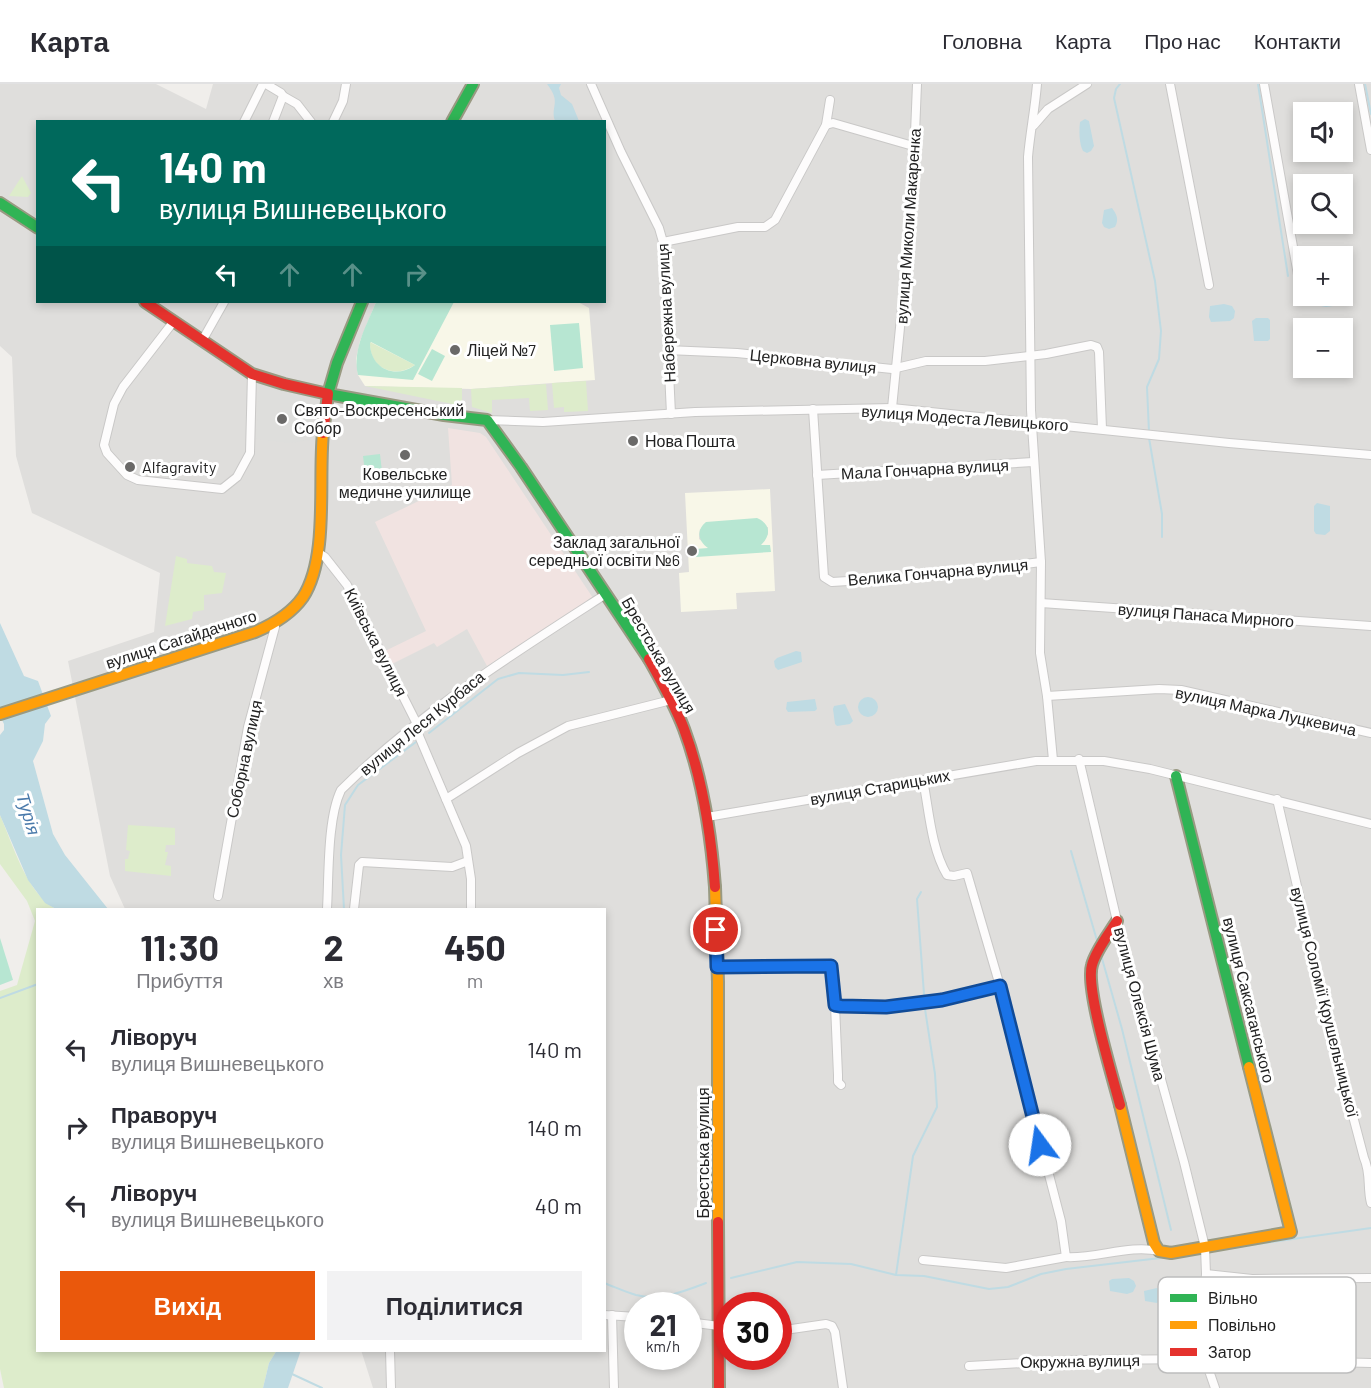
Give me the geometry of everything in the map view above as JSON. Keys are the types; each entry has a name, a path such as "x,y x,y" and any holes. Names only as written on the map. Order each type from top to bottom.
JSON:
{"main road":[{"path":"453,120 473,84"},
{"path":"0,202 36,227"},
{"path":"147,303 252,374 277,383 444,415 487,420"},
{"name":"вулиця Сагайдачного","path":"0,714 255,632 274,623 291,610 311,580 319,553 320,459 323,421 337,363 362,303"},
{"name":"Брестська вулиця","path":"487,420 606,594 671,700 695,763 707,817 713,860 717,967 721,1292"},
{"name":"вулиця Саксаганського","path":"1176,776 1291,1232 1205,1247"},
{"path":"1117,921 1092,963 1090,974 1096,1008 1154,1243 1160,1251 1171,1253 1205,1247"},
{"name":"Брестська вулиця","path":"719,1388 720,1370"}],"street":[{"path":"245,120 260,86 264,84 297,104 309,120"},
{"path":"334,120 343,101 346,84"},
{"name":"Набережна вулиця","path":"591,84 621,152 659,228 663,242 671,414"},
{"name":"вулиця Миколи Макаренка","path":"892,408 912,207 917,84"},
{"path":"1037,84 1034,126 1030,137 1028,157 1030,355 1033,462 1041,562 1040,653 1053,760"},
{"path":"1034,126 1048,110 1087,84"},
{"path":"1170,84 1209,285"},
{"path":"1264,84 1293,246"},
{"path":"1359,84 1371,150"},
{"path":"274,120 283,96"},
{"path":"663,242 738,227 770,225 775,220 826,125 830,100"},
{"path":"826,125 833,123 913,146"},
{"path":"202,341 223,303"},
{"path":"174,321 123,387 114,404 104,445 106,453 127,475 138,480 222,489 237,477 250,453 252,374"},
{"name":"Церковна вулиця","path":"667,350 736,353 808,362 896,368 926,361 985,361 1091,345 1099,352 1102,429"},
{"name":"вулиця Модеста Левицького","path":"487,420 543,422 671,414 892,408 1149,435 1371,454"},
{"name":"Велика Гончарна вулиця","path":"813,410 824,577 832,582 929,576 1041,562"},
{"name":"Мала Гончарна вулиця","path":"817,475 1033,462"},
{"name":"Київська вулиця","path":"319,553 347,585 417,724 419,736 462,834 471,879 471,908"},
{"name":"вулиця Леся Курбаса","path":"327,908 333,825 337,799 341,790 417,724 470,682 606,594"},
{"name":"вулиця Панаса Мирного","path":"1041,603 1371,626"},
{"name":"Соборна вулиця","path":"218,896 248,727 275,627 274,623"},
{"name":"вулиця Марка Луцкевича","path":"1047,696 1159,689 1181,690 1371,733"},
{"path":"446,800 518,753 568,726 671,700"},
{"name":"вулиця Старицьких","path":"707,817 1015,764 1079,759 1122,763 1277,799 1371,824"},
{"name":"вулиця Олексія Шума","path":"1079,759 1117,921 1184,1162 1205,1247 1206,1277"},
{"path":"923,780 933,831 944,869 947,875 967,873 1000,986 1062,1221 1066,1257"},
{"name":"вулиця Соломії Крушельницької","path":"1277,799 1328,1021 1370,1174 1368,1192 1371,1203"},
{"path":"354,908 359,865 362,862 452,867 468,861"},
{"path":"717,967 831,966 838,1082 842,1085"},
{"path":"835,1005 886,1007 942,1000 1000,986"},
{"path":"923,1260 1005,1268 1066,1257 1079,1258 1134,1250 1160,1251"},
{"path":"1206,1274 1234,1277"},
{"path":"1356,1278 1371,1278"},
{"path":"614,1388 608,1315 624,1316"},
{"path":"792,1329 826,1324 832,1326 835,1332 843,1388"},
{"path":"390,1352 391,1388"},
{"name":"Окружна вулиця","path":"969,1366 1080,1360 1158,1359"},
{"name":"Окружна вулиця","path":"1356,1363 1371,1363"},
{"name":"вулиця Олексія Шума","path":"1210,1373 1215,1388"}],"shaded area":[{"path":"0,84 156,84 206,109 213,84 1371,84 1371,1388 373,1388 362,1352 606,1352 606,908 125,908 110,876 68,661 154,632 160,573 32,513 16,456 12,357 0,346"},
{"name":"Ліцей №7","path":"376,303 580,303 589,308 595,380 471,389 365,386 358,375 356,359 360,341"},
{"path":"259,384 302,397 310,405 313,410 311,440 288,443 256,439"},
{"path":"448,428 480,433 486,437 593,598 487,666 467,629 437,647 434,643 390,665 383,652 426,631 375,522 452,485"},
{"name":"Заклад загальної середньої освіти №6","path":"770,489 775,591 736,593 737,609 681,612 679,573 689,572 685,493","holes":["768,527 768,534 759,545 710,548 699,539 700,529"]},
{"path":"336,571 414,718 409,722 344,593 332,576"}],"green space":[{"path":"22,176 31,193 28,197 9,196"},
{"path":"376,303 453,303 413,380 358,375 357,356","holes":["370,343 415,365 400,371 385,369 374,359"]},
{"path":"579,323 583,368 554,371 550,325"},
{"path":"370,342 415,365 399,371 385,369 374,359"},
{"path":"432,349 445,356 432,381 418,374"},
{"path":"586,381 588,411 564,412 564,407 554,408 552,383"},
{"path":"546,384 548,410 530,411 529,398 492,400 492,413 472,407 471,389"},
{"path":"365,386 462,388 462,406"},
{"path":"380,454 383,480 366,482 363,456"},
{"path":"757,518 765,523 768,530 767,538 761,545 770,545 771,552 696,557 695,549 708,548 702,542 700,535 701,528 706,522"},
{"path":"176,556 187,559 187,563 212,566 214,572 226,573 222,593 204,595 204,610 193,612 192,619 165,626"},
{"path":"0,815 29,881 46,902 55,908 36,908 36,1352 276,1352 269,1363 263,1388 4,1388 0,1369 0,991 17,985 35,921 27,901 0,864"},
{"path":"128,825 175,828 175,845 166,845 165,852 168,852 165,865 171,866 171,876 125,871 125,859 128,859 130,851 126,850"},
{"path":"0,938 13,980 0,985"}],"water":[{"path":"547,84 561,84 559,88 561,95 572,104 579,120 555,120 555,100"},
{"path":"1085,119 1089,121 1094,146 1087,153 1083,151 1080,137 1080,122"},
{"path":"1112,208 1117,222 1115,227 1109,229 1102,223 1104,210"},
{"path":"1224,304 1232,306 1235,311 1234,318 1230,321 1211,322 1210,306"},
{"path":"1256,318 1270,320 1270,339 1268,341 1254,341 1252,321"},
{"path":"1317,503 1330,506 1330,531 1325,535 1316,534 1314,531 1314,506"},
{"name":"Турія","path":"0,623 24,676 38,681 51,716 45,724 43,741 33,761 53,834 65,855 107,908 54,908 45,903 28,880 0,815 0,735 4,730 4,724 0,716"},
{"path":"796,651 801,652 802,662 778,670 775,667 774,661 777,658"},
{"path":"868,697 875,700 878,707 875,714 868,717 861,714 858,707 861,700"},
{"path":"815,699 817,709 815,711 788,712 786,709 787,702"},
{"path":"845,704 853,721 850,724 837,726 834,706"},
{"path":"1129,1278 1136,1286 1133,1292 1127,1294 1110,1291 1109,1281"},
{"path":"1158,1288 1158,1302 1145,1301 1144,1291"},
{"path":"276,1352 300,1352 288,1388 263,1388 269,1363"}],"waterway":[{"path":"1120,84 1114,98 1155,281 1161,331 1159,359 1147,387 1149,432"},
{"path":"1258,84 1288,276"},
{"path":"1365,84 1371,114"},
{"path":"1149,438 1162,514 1162,537"},
{"path":"429,733 498,679 519,673 563,675 589,672"},
{"path":"344,908 341,855 345,805 358,785 416,742"},
{"path":"1071,851 1098,944"},
{"path":"921,892 917,899 924,994"},
{"path":"1101,955 1122,1029 1171,1230"},
{"path":"0,998 36,985"},
{"path":"896,1275 913,1156 937,1107 935,1074 925,1009"},
{"path":"1216,1250 1371,1228"},
{"path":"731,1278 797,1262 851,1264 896,1275 924,1276 989,1289 1008,1287 1041,1274 1066,1269 1169,1257"},
{"path":"606,1284 636,1295 654,1297 671,1295 706,1283"},
{"path":"292,1374 322,1388"}],"traffic: fast":[{"path":"453,120 473,84"},
{"path":"0,203 36,227"},
{"path":"362,303 337,363 328,394 444,415 487,420 649,659"},
{"path":"1176,776 1249,1067"}],"traffic: slow":[{"path":"0,714 255,632 288,613 303,597 316,561 321,518 323,433"},
{"path":"715,887 718,982 718,1222"},
{"path":"1120,1105 1154,1243 1159,1251 1171,1253 1291,1232 1249,1067"}],"traffic: jam":[{"path":"146,303 252,374 328,394 323,433"},
{"path":"649,659 668,694 691,748 708,827 715,887"},
{"path":"1117,921 1096,954 1091,976 1096,1012 1120,1105"},
{"path":"718,1222 719,1388"}],"place":[{"name":"Ліцей №7","path":"455,350"},
{"name":"Свято-Воскресенський Собор","path":"282,419"},
{"name":"Нова Пошта","path":"633,441"},
{"name":"Ковельське медичне училище","path":"405,455"},
{"name":"Alfagravity","path":"130,467"},
{"name":"Заклад загальної середньої освіти №6","path":"692,551"}],"route":[{"path":"716,930 717,967 831,966 835,1005 886,1007 942,1000 1000,986 1040,1145"}]}
